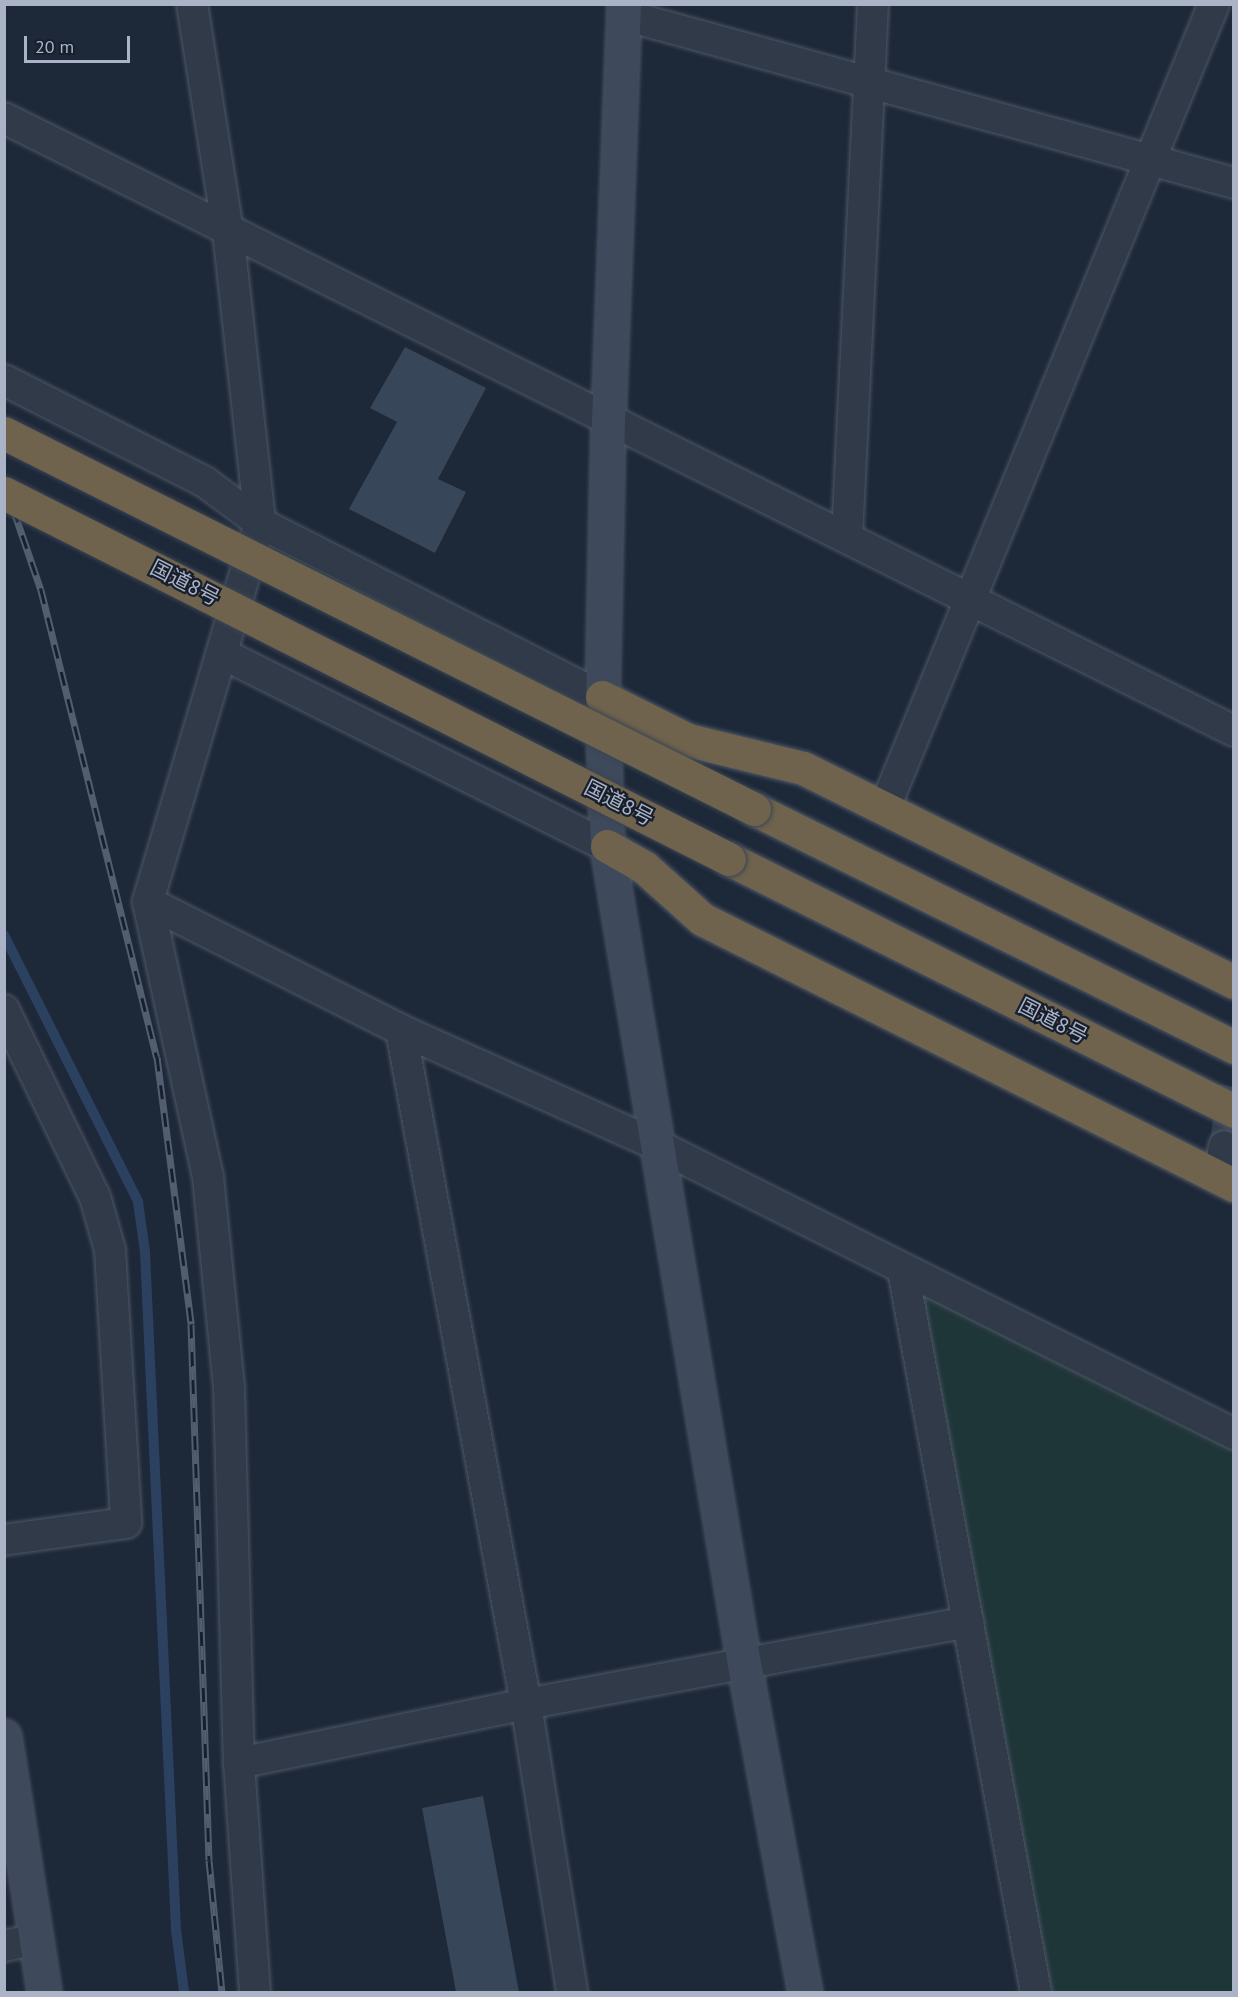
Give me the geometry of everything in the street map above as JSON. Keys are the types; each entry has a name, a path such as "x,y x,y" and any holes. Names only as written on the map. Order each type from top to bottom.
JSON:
{"highway":[{"path":"4,433 1233,1047"},
{"name":"国道8号","path":"4,494 1233,1111"},
{"path":"602,697 688,740 803,768 1233,982"},
{"path":"608,846 644,867 702,919 1226,1181"}],"street":[{"path":"192,4 228,231 261,523 148,902 208,1177 229,1387 239,1763 255,1992"},
{"path":"847,538 873,4"},
{"path":"885,807 969,598 1152,161 1214,4"},
{"path":"805,1992 744,1664 655,1144 608,846 602,697 608,419 624,10 870,83 1233,183"},
{"path":"4,118 1233,731"},
{"path":"4,380 205,482 261,523 602,697"},
{"path":"223,654 608,846"},
{"path":"148,902 401,1030 655,1144 1233,1434"},
{"path":"4,1010 95,1197 110,1250 117,1316 126,1523 4,1540"},
{"path":"401,1030 526,1704 572,1992"},
{"path":"1224,1146 1226,1181"},
{"path":"903,1270 1036,1992"},
{"path":"239,1763 526,1704 968,1622"},
{"path":"4,1736 44,1992"},
{"path":"4,1946 37,1939"}],"green space":[{"path":"903,1270 1233,1433 1233,1992 1036,1992"}],"building":[{"path":"405,347 486,388 438,479 466,492 435,553 349,509 397,422 370,408"},
{"path":"483,1796 519,1992 456,1992 422,1808"}],"waterway":[{"path":"4,935 138,1202 145,1252 176,1930 184,1992"}],"tunnel":[{"path":"1224,1146 1234,1087"}],"railway":[{"path":"4,482 41,590 157,1057 191,1324 209,1860 222,1992"}]}
